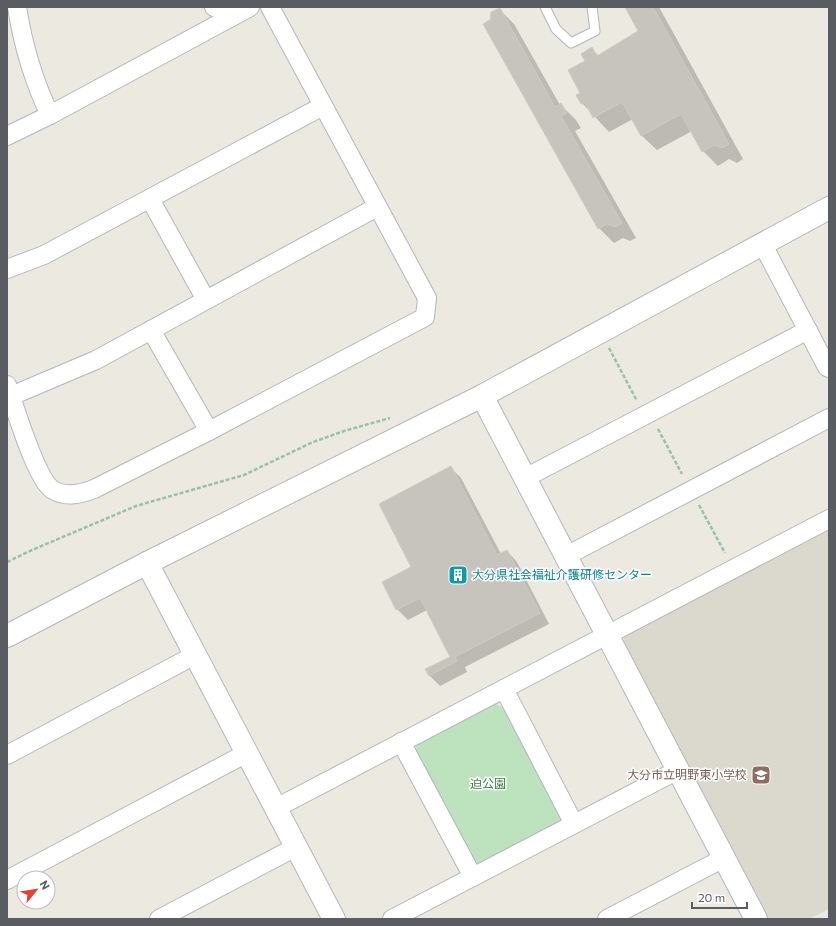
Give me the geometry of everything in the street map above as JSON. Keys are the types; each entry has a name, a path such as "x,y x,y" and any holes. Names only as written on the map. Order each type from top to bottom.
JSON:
{"street":[{"path":"17,7 28,61 50,115"},
{"path":"214,7 232,17"},
{"path":"7,136 50,115 250,7"},
{"path":"270,7 323,106 378,207 427,298 425,317 209,431 94,489 83,493 64,494 54,491 47,485 37,469 9,390 96,360 378,207"},
{"path":"7,269 44,255 323,106"},
{"path":"150,199 206,300"},
{"path":"7,636 147,563 482,396 829,208"},
{"path":"763,245 827,367 829,368"},
{"path":"152,330 209,431"},
{"path":"525,478 808,330"},
{"path":"482,396 756,919"},
{"path":"566,556 829,418"},
{"path":"276,808 829,520"},
{"path":"147,563 334,919"},
{"path":"7,754 195,655"},
{"path":"504,689 574,824"},
{"path":"401,742 473,877"},
{"path":"7,880 247,753"},
{"path":"392,919 678,770"},
{"path":"159,919 296,847"},
{"path":"607,919 724,858"}],"lane":[{"path":"545,7 556,29 571,43 595,31 592,7"}],"path":[{"path":"601,332 645,415"},
{"path":"7,562 136,506 244,475 313,442 344,431 396,416"}],"shaded area":[{"name":"大分市立明野東小学校","path":"829,529 829,909 809,919 768,919 623,642 625,636"}],"green space":[{"name":"迫公園","path":"495,704 505,708 562,814 561,823 482,865 472,862 414,754 417,745"}],"building":[{"path":"625,7 653,7 729,144 722,148 714,145 702,152 681,114 641,136 622,102 593,118 585,102 581,104 576,95 580,93 568,70 585,61 581,54 592,47 597,56 638,31"},
{"path":"500,8 555,107 561,103 567,113 561,116 622,223 615,227 607,224 598,229 483,24 490,20 491,12"},
{"name":"大分県社会福祉介護研修センター","path":"451,466 497,555 507,550 540,613 455,657 457,661 429,676 425,669 450,657 420,598 396,610 382,582 411,567 379,504"}],"place":[{"name":"大分県社会福祉介護研修センター","path":"458,575"},
{"name":"大分市立明野東小学校","path":"761,775"}]}
